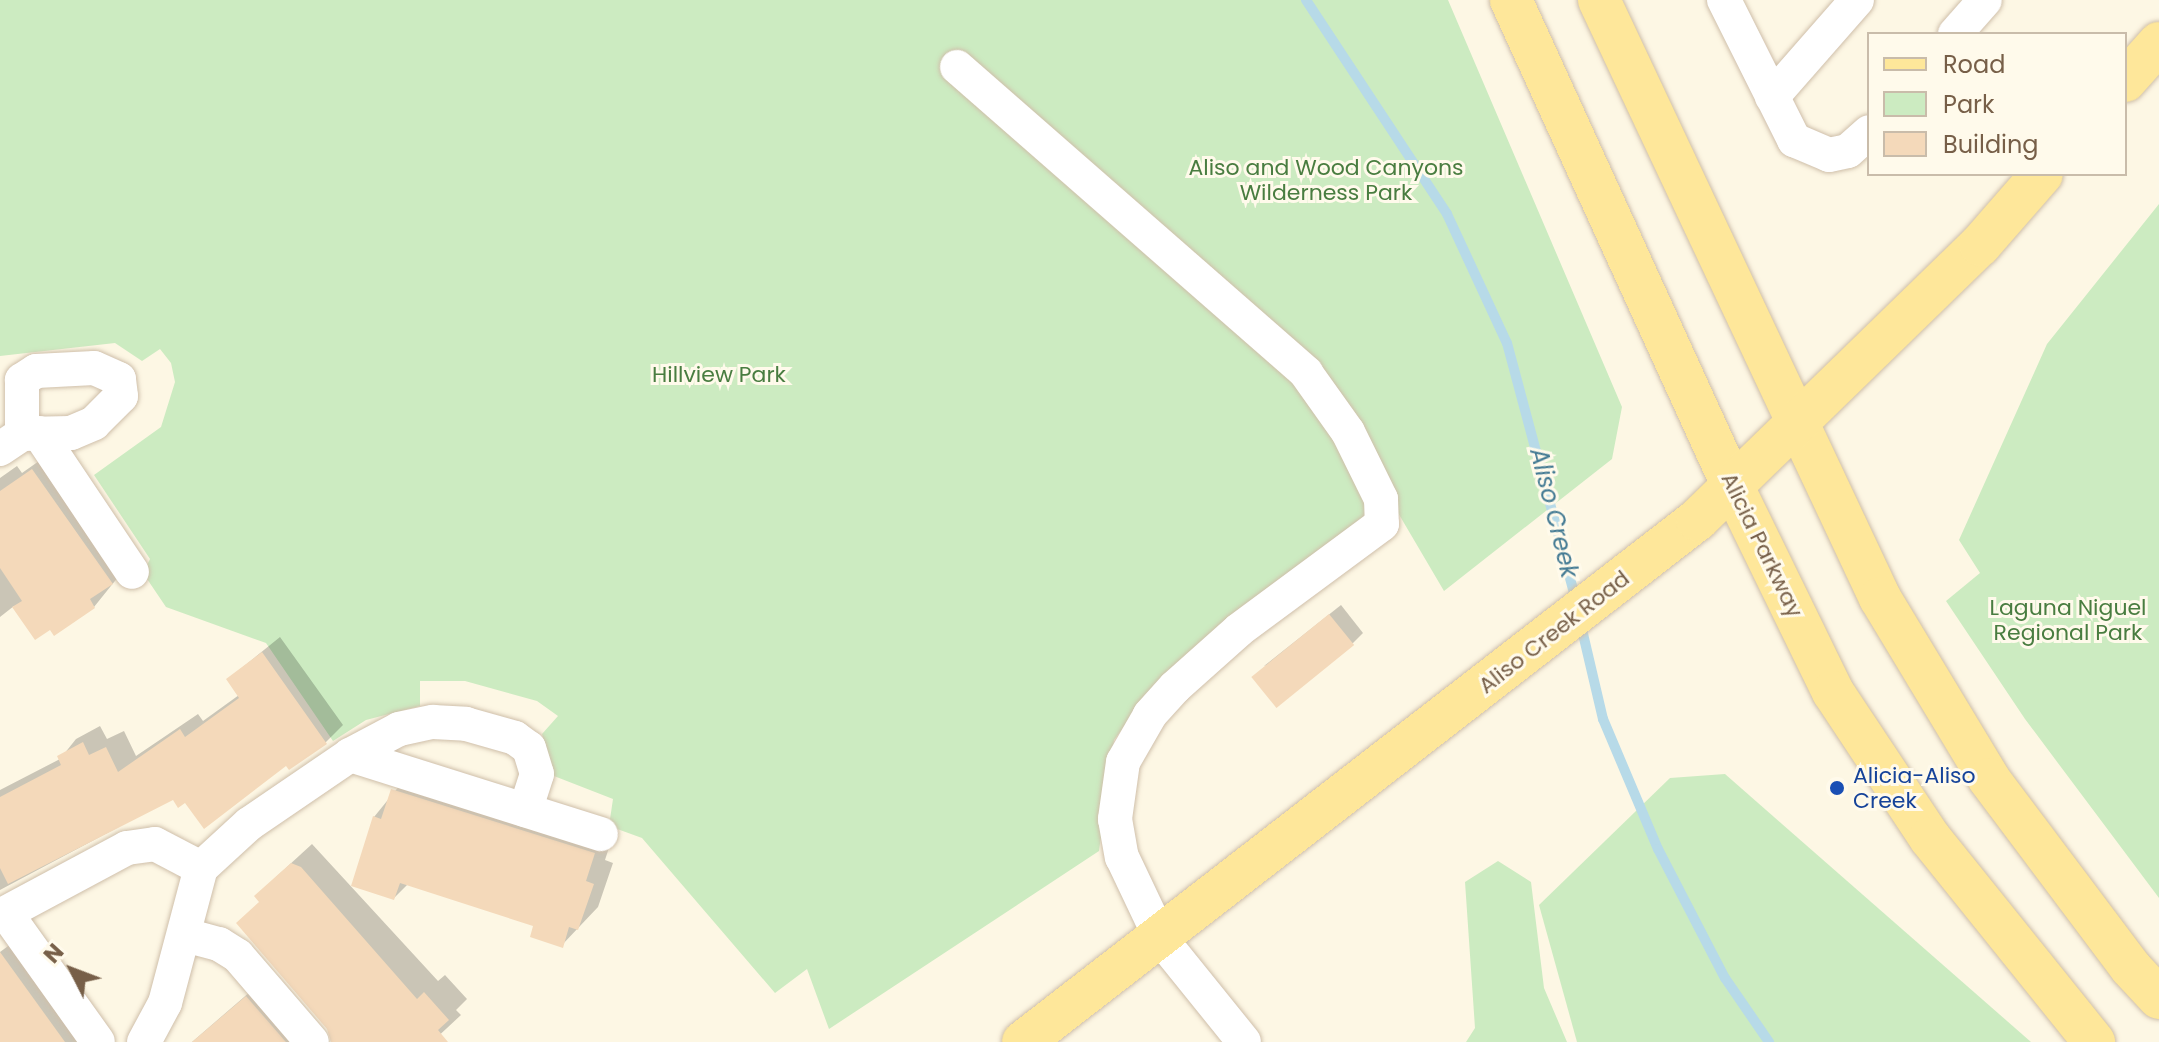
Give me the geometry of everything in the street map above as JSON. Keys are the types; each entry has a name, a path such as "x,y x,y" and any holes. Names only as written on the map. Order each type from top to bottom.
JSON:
{"main road":[{"name":"Alicia Parkway","path":"1511,0 1733,487 1833,692 1930,838 2094,1042"},
{"path":"1599,0 1880,598 1989,779 2131,968 2159,998"},
{"path":"2127,79 2159,43"},
{"name":"Aliso Creek Road","path":"1023,1042 1161,939 1697,520 1980,245 2040,176"}],"street":[{"path":"1724,0 1794,140 1808,149 1829,155 1848,151 1867,134"},
{"path":"1772,97 1857,0"},
{"path":"1957,32 1985,0"},
{"path":"957,67 1306,373 1348,432 1381,499 1382,524 1239,630 1175,687 1150,715 1123,762 1115,819 1121,853 1161,939 1244,1042"},
{"path":"21,439 132,572"},
{"path":"144,1042 165,1003 201,868 249,824 350,755 399,729 433,722 466,724 515,738 529,748 537,774 525,810"},
{"path":"350,755 601,834"},
{"path":"98,1042 3,915 127,848 155,844 201,868"},
{"path":"185,935 219,944 238,956 312,1042"}],"green space":[{"name":"Hillview Park","path":"0,0 1448,0 1622,407 1612,459 1444,591 1394,506 1149,693 1114,740 1099,851 829,1029 807,969 775,993 642,838 609,826 613,799 554,776 542,734 558,716 537,701 465,681 420,681 420,706 366,720 333,741 266,643 166,607 143,573 150,559 94,475 161,427 175,382 171,363 160,349 142,361 115,343 0,356"},
{"name":"Laguna Niguel Regional Park","path":"2159,204 2159,898 2025,719 1946,601 1980,573 1959,540 2047,344"},
{"path":"1725,774 2031,1042 1577,1042 1539,905 1670,778"},
{"path":"1498,861 1531,882 1544,988 1567,1042 1466,1042 1475,1028 1465,882"}],"building":[{"path":"32,469 113,584 90,599 95,608 54,636 50,630 35,640 12,607 22,601 0,568 0,491"},
{"path":"1329,614 1354,645 1276,708 1251,677"},
{"path":"262,652 327,744 289,770 286,766 204,829 185,803 178,808 173,800 8,884 0,868 0,797 61,765 57,756 83,742 89,755 106,747 118,772 180,729 185,737 239,698 226,679"},
{"path":"391,789 595,853 586,881 594,884 578,930 569,927 563,948 530,937 533,926 400,883 394,900 351,886 373,816 381,819"},
{"path":"291,863 301,867 417,999 424,992 449,1020 438,1030 448,1042 331,1042 327,1029 236,923 259,902 254,896"},
{"path":"0,952 65,1042 0,1042"},
{"path":"246,996 286,1042 192,1042"}],"waterway":[{"name":"Aliso Creek","path":"1306,0 1447,214 1507,343 1576,601"},
{"name":"Aliso Creek","path":"1580,621 1603,719 1658,849 1725,978 1769,1042"}],"place":[{"name":"Alicia-Aliso Creek","path":"1837,788"}],"park label":[{"name":"Aliso and Wood Canyons Wilderness Park","path":"1326,180"}]}
